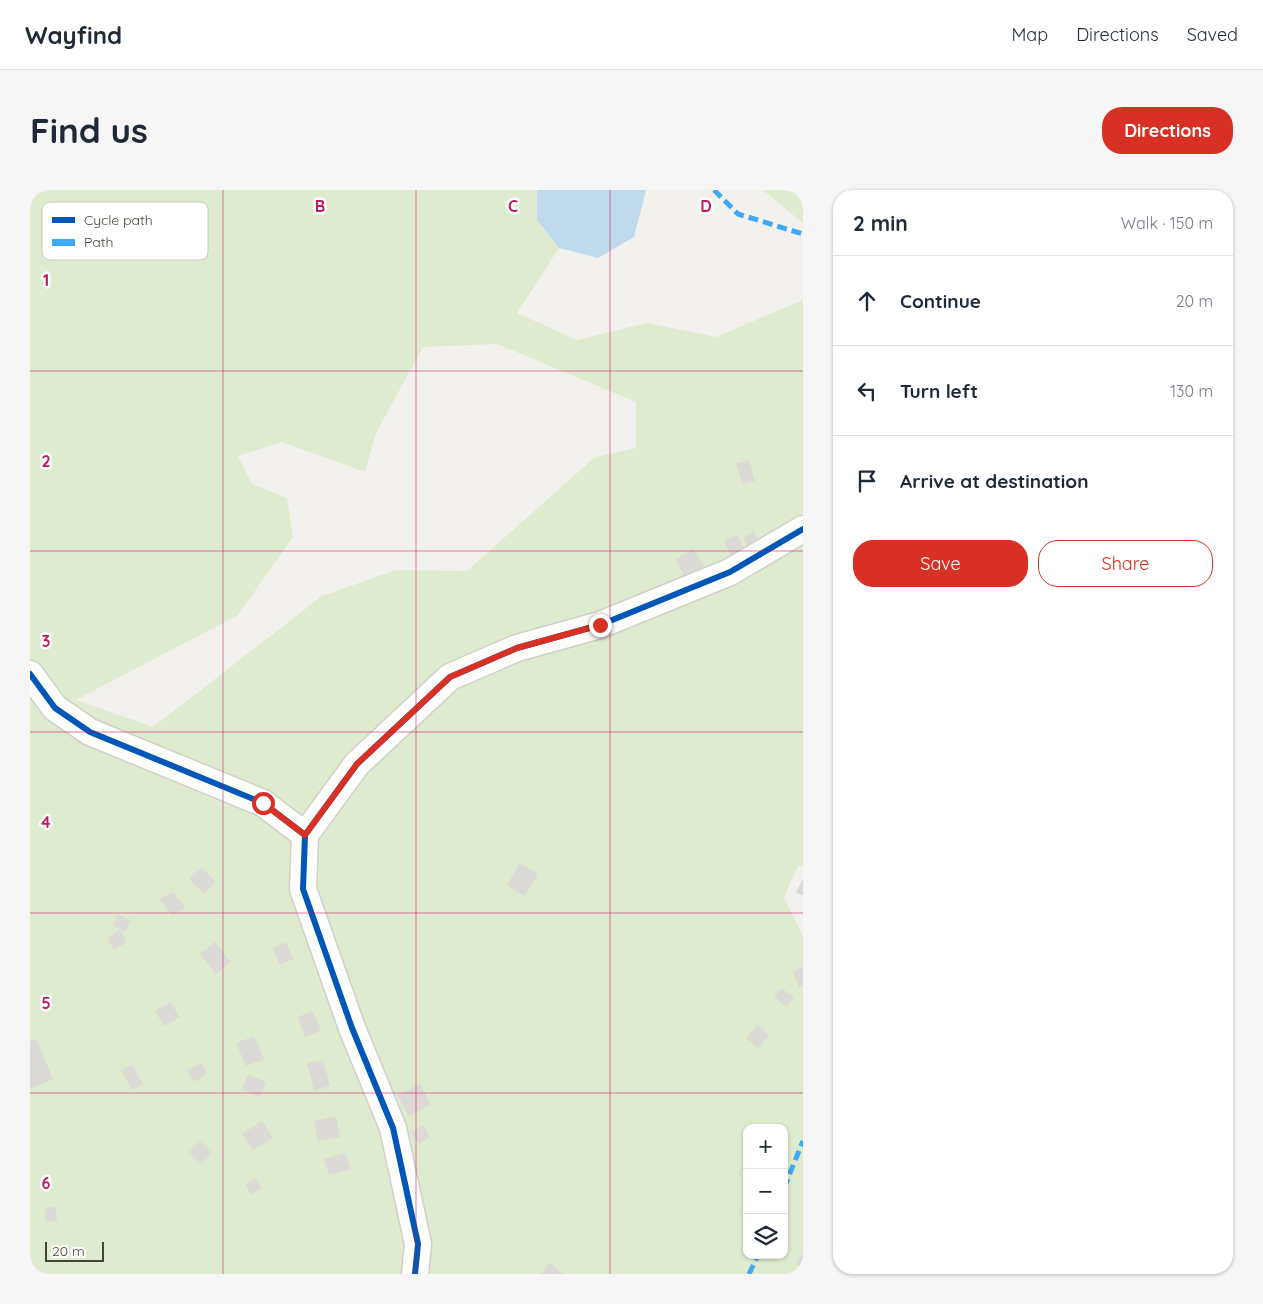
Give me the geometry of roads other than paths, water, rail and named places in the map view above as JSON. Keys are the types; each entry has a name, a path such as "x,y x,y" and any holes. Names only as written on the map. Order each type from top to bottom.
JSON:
{"street":[{"path":"415,1274 418,1244 393,1128 352,1028 303,889 305,835 357,764 450,677 517,648 600,625 730,572 803,529"},
{"path":"30,674 55,708 90,732 263,803 305,835"}],"water":[{"path":"537,190 646,190 634,237 598,258 559,248 537,220"}]}
